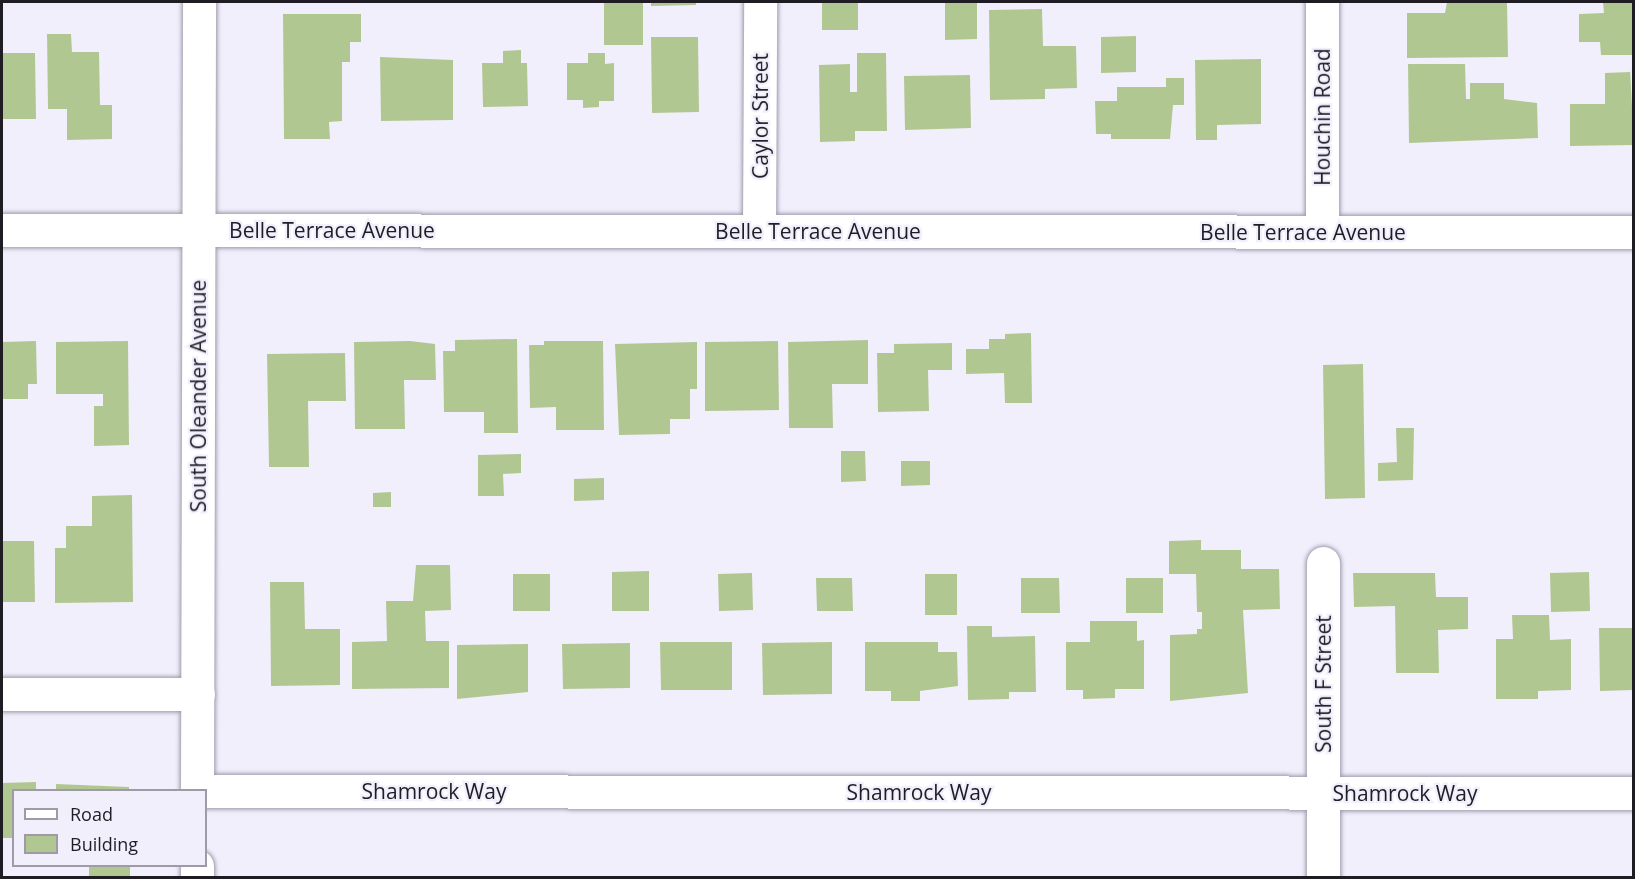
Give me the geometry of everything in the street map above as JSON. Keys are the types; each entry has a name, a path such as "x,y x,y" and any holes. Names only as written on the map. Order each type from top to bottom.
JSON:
{"street":[{"name":"South Oleander Avenue","path":"197,789 199,2"},
{"name":"Caylor Street","path":"759,231 760,2"},
{"name":"Houchin Road","path":"1322,2 1322,232"},
{"name":"Belle Terrace Avenue","path":"2,230 1634,232"},
{"name":"South F Street","path":"1323,563 1323,878"},
{"path":"2,693 198,694"},
{"name":"Shamrock Way","path":"207,791 1634,793"}],"building":[{"path":"604,2 643,2 643,45 604,45"},
{"path":"651,2 696,2 696,5 651,6"},
{"path":"822,2 858,2 858,30 822,30"},
{"path":"945,2 977,2 977,39 945,40"},
{"path":"1447,2 1507,2 1508,57 1407,58 1407,13 1445,13"},
{"path":"1603,2 1634,2 1634,55 1601,55 1600,42 1579,42 1579,14 1604,13"},
{"path":"1042,9 1043,46 1076,46 1077,88 1045,89 1045,99 990,100 989,10"},
{"path":"283,14 361,14 361,42 350,42 350,62 342,62 342,121 329,122 330,139 284,139"},
{"path":"47,34 71,34 72,52 99,52 100,105 112,105 112,139 67,140 67,109 48,109"},
{"path":"1136,36 1136,72 1101,73 1101,37"},
{"path":"651,37 698,37 699,112 652,113"},
{"path":"521,50 521,63 527,63 528,106 483,107 482,63 503,63 503,51"},
{"path":"2,53 35,53 36,119 2,119"},
{"path":"588,53 605,53 605,64 614,63 614,101 599,101 599,107 583,108 583,100 567,100 567,63 588,63"},
{"path":"857,53 886,53 887,131 855,131 855,141 820,142 819,65 850,64 850,92 857,92"},
{"path":"380,57 453,60 453,120 381,121"},
{"path":"1261,59 1261,124 1217,125 1217,140 1196,140 1195,60"},
{"path":"1408,64 1465,64 1466,99 1470,99 1470,83 1504,83 1504,99 1537,103 1538,138 1409,143"},
{"path":"1630,68 1634,145 1570,146 1570,104 1605,104 1605,73 1630,72"},
{"path":"970,75 971,128 905,130 904,76"},
{"path":"1166,78 1184,78 1184,105 1173,105 1170,139 1111,139 1111,134 1096,134 1095,101 1117,101 1117,87 1166,87"},
{"path":"1031,333 1032,403 1005,403 1004,373 966,374 966,349 989,349 989,339 1005,339 1005,334"},
{"path":"517,339 518,433 484,433 484,412 444,412 443,351 455,351 455,340"},
{"path":"868,340 868,384 832,384 833,428 789,428 788,342"},
{"path":"36,341 37,384 28,384 28,399 2,399 2,342"},
{"path":"128,341 129,445 94,446 94,406 103,406 103,394 56,394 56,342"},
{"path":"410,341 435,344 436,380 404,380 405,429 355,429 354,342"},
{"path":"544,341 603,341 604,430 556,430 556,407 530,408 529,345 544,345"},
{"path":"778,341 779,410 705,411 705,342"},
{"path":"697,342 697,389 690,389 690,419 670,419 670,434 619,435 615,344"},
{"path":"952,343 952,370 928,370 929,411 878,412 877,353 894,353 894,344"},
{"path":"345,353 346,401 308,401 309,467 269,467 267,354"},
{"path":"1363,364 1365,498 1325,499 1323,365"},
{"path":"1396,428 1414,428 1413,480 1378,481 1378,463 1397,462"},
{"path":"841,451 865,451 866,481 841,482"},
{"path":"521,454 521,473 503,474 504,496 478,496 478,455"},
{"path":"901,461 930,461 930,485 901,486"},
{"path":"604,478 604,500 574,501 574,479"},
{"path":"391,492 391,507 373,507 373,493"},
{"path":"132,495 133,602 55,603 55,548 66,548 66,526 92,526 92,496"},
{"path":"1201,540 1201,550 1241,550 1241,569 1279,569 1280,609 1243,610 1248,693 1170,701 1170,635 1197,634 1197,629 1202,629 1202,612 1197,612 1196,574 1169,574 1169,541"},
{"path":"2,541 34,541 35,602 2,602"},
{"path":"416,565 450,565 451,610 425,611 426,641 449,641 449,688 352,689 352,642 387,641 386,601 413,601"},
{"path":"649,571 649,611 612,611 612,572"},
{"path":"1589,572 1590,611 1551,612 1550,573"},
{"path":"752,573 753,610 719,611 718,574"},
{"path":"1353,573 1435,573 1436,597 1468,597 1468,629 1438,630 1439,673 1396,673 1395,606 1354,607"},
{"path":"513,574 550,574 550,611 513,611"},
{"path":"925,574 957,574 957,615 925,615"},
{"path":"816,578 852,578 853,611 817,611"},
{"path":"1021,578 1059,578 1060,613 1021,613"},
{"path":"1126,578 1163,578 1163,613 1126,613"},
{"path":"270,582 304,582 305,629 340,629 340,685 271,686"},
{"path":"1512,615 1549,615 1550,640 1571,639 1571,690 1538,691 1538,699 1496,699 1496,639 1513,639"},
{"path":"1090,621 1137,621 1137,641 1144,640 1144,689 1115,689 1115,698 1083,699 1083,690 1066,690 1066,642 1090,642"},
{"path":"967,626 992,626 992,637 1035,636 1036,692 1009,692 1009,699 968,700"},
{"path":"1599,628 1634,628 1634,690 1600,691"},
{"path":"660,642 732,642 732,690 661,690"},
{"path":"832,642 832,694 763,695 762,643"},
{"path":"865,642 938,642 938,652 957,652 958,686 920,691 920,701 891,701 891,691 865,691"},
{"path":"630,643 630,688 563,689 562,644"},
{"path":"528,644 528,692 457,699 457,645"},
{"path":"36,782 36,789 12,789 12,838 2,838 2,783"},
{"path":"56,784 129,787 129,789 56,789"},
{"path":"89,867 130,867 130,878 89,878"}]}
